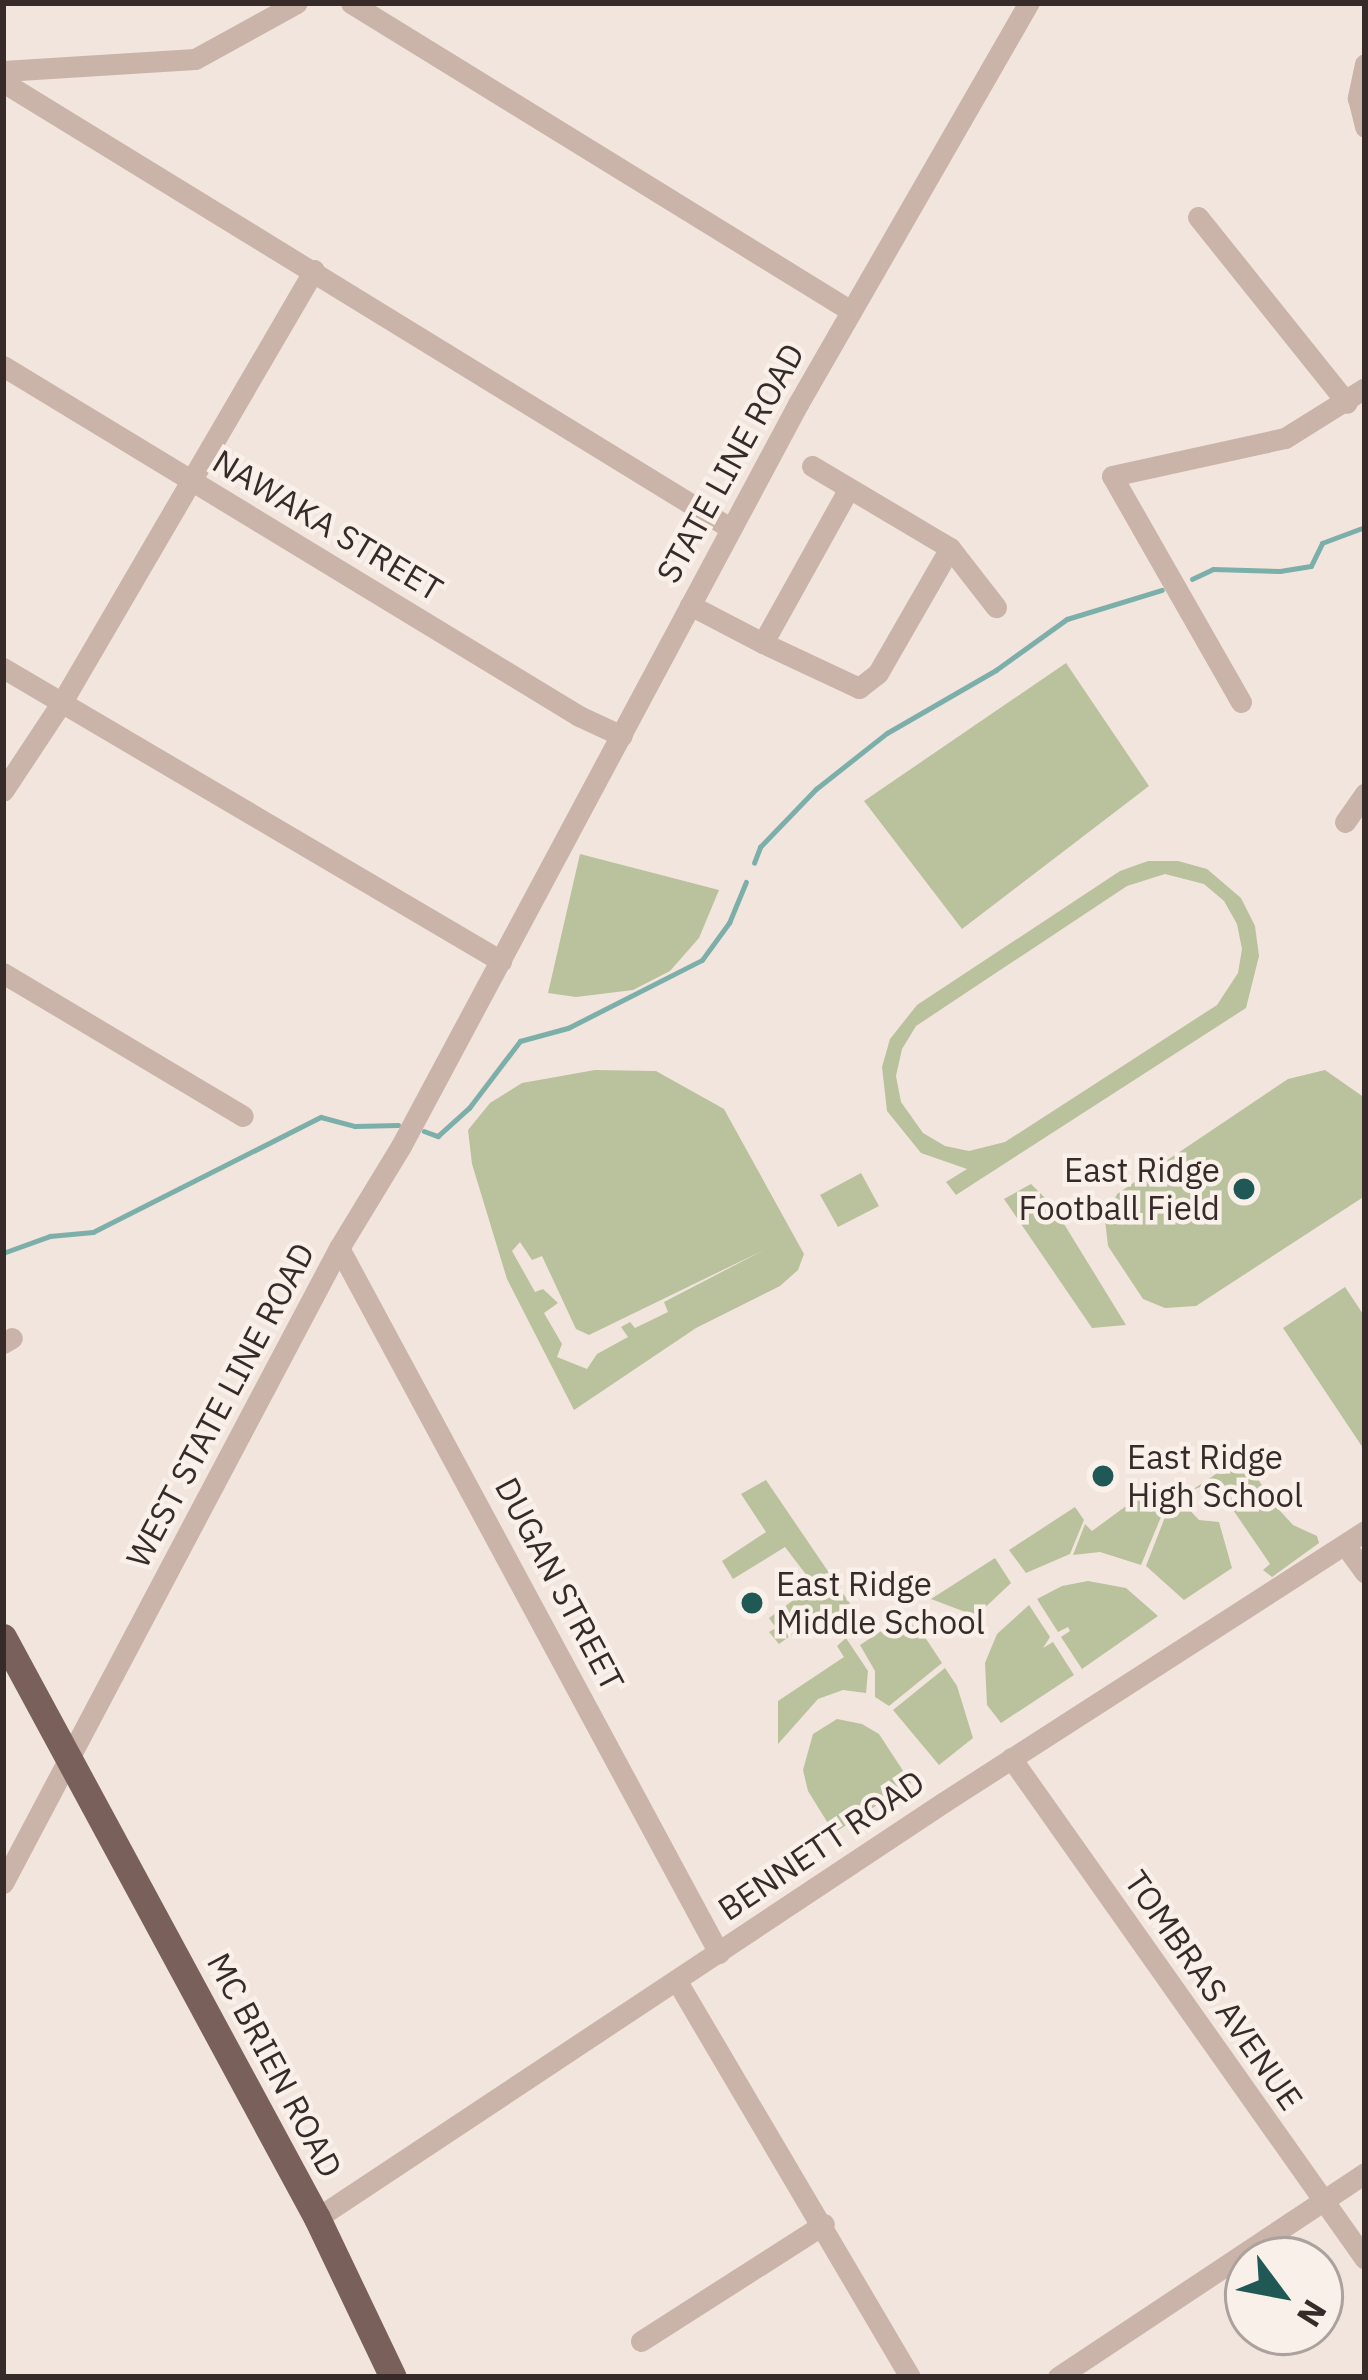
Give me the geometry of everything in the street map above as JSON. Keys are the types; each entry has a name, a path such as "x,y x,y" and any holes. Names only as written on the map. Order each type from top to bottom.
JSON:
{"main road":[{"name":"MC BRIEN ROAD","path":"3,1637 317,2218 393,2377"}],"street":[{"path":"3,71 195,59 297,3"},
{"path":"351,3 851,311"},
{"name":"STATE LINE ROAD","path":"501,961 730,528 1029,3"},
{"path":"1365,64 1358,98 1365,127"},
{"path":"3,82 730,528"},
{"path":"1198,217 1356,395 1285,438 1112,476 1241,702"},
{"path":"3,791 62,702 314,270"},
{"name":"NAWAKA STREET","path":"3,366 579,716 622,736"},
{"path":"812,466 950,548 996,607"},
{"path":"763,643 848,490"},
{"path":"690,605 859,688 878,673 950,548"},
{"path":"3,668 501,961"},
{"path":"1346,822 1365,793"},
{"name":"WEST STATE LINE ROAD","path":"3,1883 339,1248 501,961"},
{"path":"3,973 242,1116"},
{"name":"DUGAN STREET","path":"339,1248 719,1953"},
{"name":"BENNETT ROAD","path":"317,2218 1365,1531"},
{"path":"1345,1545 1365,1573"},
{"name":"TOMBRAS AVENUE","path":"1011,1759 1365,2259"},
{"path":"678,1983 910,2377"},
{"path":"1058,2377 1365,2174"},
{"path":"641,2342 824,2224"}],"green space":[{"path":"1066,663 1149,786 962,929 864,801"},
{"path":"580,854 719,890 699,938 670,971 633,990 576,997 548,993"},
{"path":"1148,861 1178,861 1207,869 1241,898 1255,926 1259,956 1246,1008 956,1195 946,1182 967,1169 921,1153 887,1111 882,1067 890,1039 917,1005 1120,871","holes":["1165,874 1204,884 1224,901 1237,924 1242,949 1238,973 1217,1005 1005,1142 969,1151 945,1146 923,1133 901,1102 896,1076 902,1049 916,1026 1127,886"]},
{"path":"595,1070 656,1071 724,1109 804,1254 798,1270 780,1286 696,1328 574,1410 507,1279 472,1164 468,1130 490,1103 522,1083","holes":["520,1242 532,1260 542,1256 576,1329 589,1335 768,1248 664,1302 668,1312 635,1328 630,1322 621,1327 628,1337 597,1354 587,1369 557,1357 562,1344 544,1313 558,1303 543,1289 535,1292 512,1251"]},
{"name":"East Ridge Football Field","path":"1325,1070 1365,1098 1365,1196 1196,1306 1165,1308 1143,1299 1108,1246 1105,1220 1117,1194 1288,1079"},
{"path":"861,1173 879,1206 838,1227 820,1195"},
{"path":"1031,1184 1053,1206 1126,1325 1092,1328 1004,1199"},
{"path":"1345,1287 1365,1317 1365,1451 1283,1328"},
{"path":"1244,1455 1271,1501 1293,1525 1317,1536 1319,1543 1272,1577 1263,1570 1270,1564 1214,1482 1192,1490"},
{"path":"766,1480 857,1614 829,1633 817,1616 779,1644 769,1632 776,1628 769,1618 814,1585 785,1547 733,1579 722,1561 766,1532 741,1494"},
{"path":"1152,1487 1166,1505 1141,1565 1100,1552 1073,1555 1085,1524 1092,1531"},
{"path":"1179,1499 1199,1520 1219,1522 1232,1568 1184,1600 1146,1566 1167,1512"},
{"path":"1075,1507 1084,1520 1070,1554 1026,1573 1009,1550"},
{"path":"995,1558 1011,1583 976,1616 931,1599"},
{"path":"1088,1581 1126,1588 1158,1616 1082,1669 1061,1637 1070,1631 1068,1627 1058,1632 1037,1599 1062,1586"},
{"path":"1029,1605 1050,1637 1043,1648 1053,1642 1074,1675 1001,1723 987,1705 985,1663 997,1634"},
{"path":"909,1613 942,1663 889,1706 875,1697 875,1671 860,1645"},
{"path":"846,1638 868,1671 866,1693 843,1690 818,1699 778,1744 778,1701 844,1657 837,1646"},
{"path":"945,1668 957,1686 973,1738 939,1765 893,1710"},
{"path":"837,1719 862,1724 879,1734 911,1783 834,1833 808,1791 803,1770 813,1734"}],"waterway":[{"path":"1192,579 1213,569 1280,571 1311,566 1322,543 1365,527"},
{"path":"754,863 760,847 816,789 887,733 996,670 1067,619 1162,590"},
{"path":"424,1131 438,1136 469,1108 520,1041 568,1028 702,960 729,923 746,882"},
{"path":"3,1253 50,1236 93,1232 321,1117 355,1126 398,1125"}],"place":[{"name":"East Ridge Football Field","path":"1244,1189"},
{"name":"East Ridge High School","path":"1103,1476"},
{"name":"East Ridge Middle School","path":"752,1603"}]}
